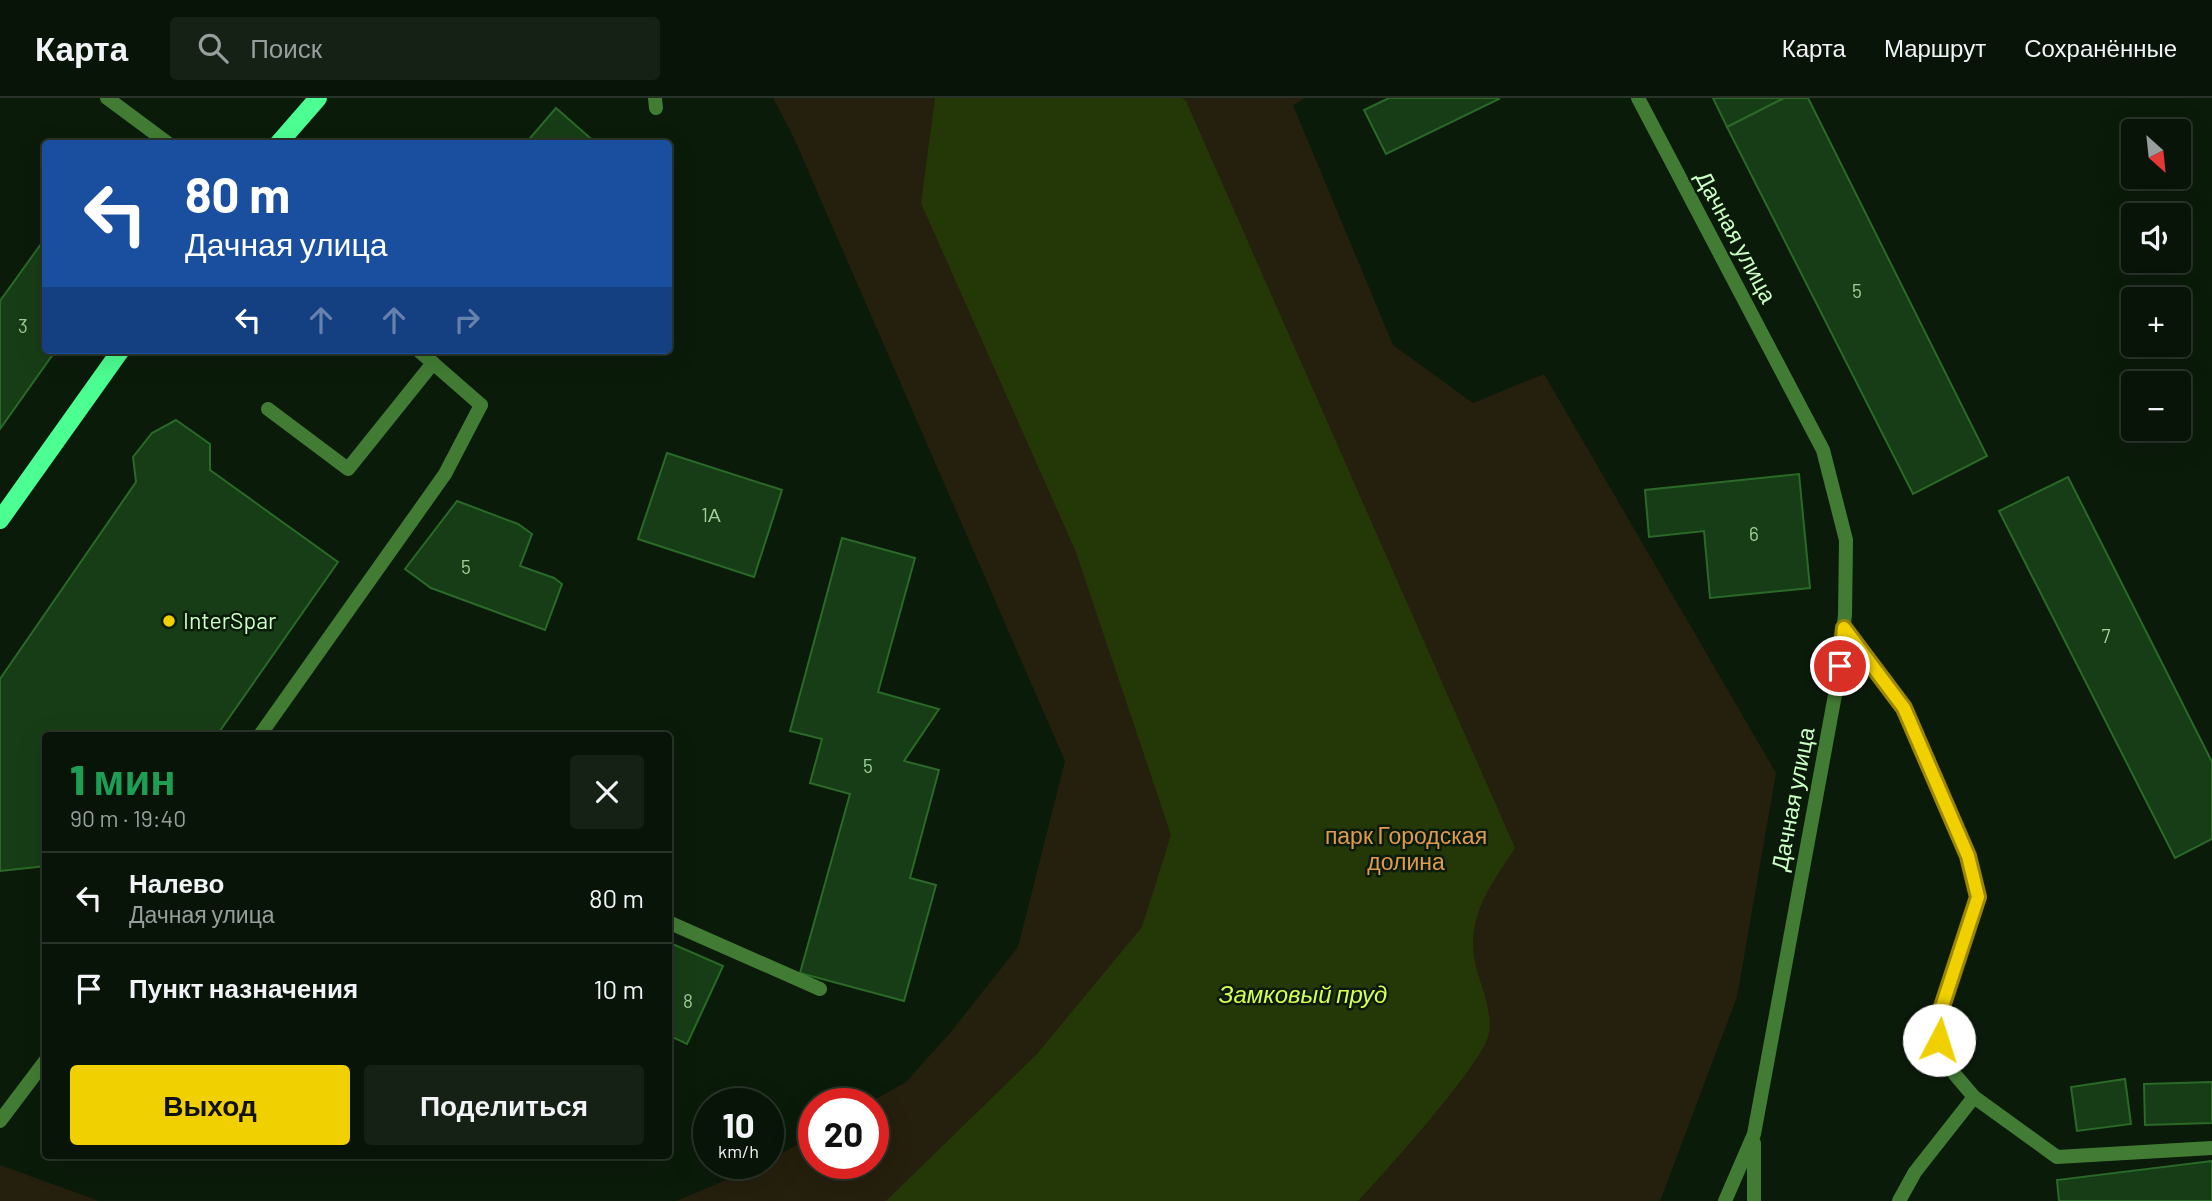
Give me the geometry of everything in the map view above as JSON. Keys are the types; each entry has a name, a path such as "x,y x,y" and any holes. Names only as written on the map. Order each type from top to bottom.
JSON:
{"main road":[{"path":"281,140 318,98"},
{"path":"0,520 118,354"}],"street":[{"path":"107,98 164,140"},
{"name":"Дачная улица","path":"1637,98 1823,450 1846,540 1844,628 1837,684 1754,1134 1754,1201"},
{"path":"262,732 445,474 481,405 423,354"},
{"path":"268,409 348,469 433,363"},
{"path":"1844,628 1904,708 1968,856 1978,897 1937,1022 1941,1058 1975,1097 2057,1157 2212,1148"},
{"path":"672,924 820,989"},
{"path":"0,1121 42,1065"},
{"path":"1899,1201 1915,1172 1975,1097"},
{"name":"Дачная улица","path":"1725,1201 1754,1134"}],"green space":[{"name":"парк Городская долина","path":"773,98 1305,98 1293,105 1393,345 1473,403 1544,374 1776,773 1737,997 1660,1201 676,1201 728,1179 784,1179 784,1152 798,1144 798,1179 889,1179 889,1092 906,1082 950,1033 1018,947 1065,761 793,136"},
{"path":"0,1165 99,1201 0,1201"}],"water":[{"name":"Замковый пруд","path":"935,98 1182,98 1186,101 1515,848 1481,905 1473,936 1477,971 1489,1017 1489,1033 1483,1047 1453,1091 1358,1201 886,1201 1037,1054 1142,927 1171,835 1076,552 921,203"}],"building":[{"path":"1389,98 1499,99 1386,154 1364,110"},
{"path":"1713,98 1784,98 1727,127"},
{"path":"1784,98 1808,98 1987,456 1913,494 1727,127"},
{"path":"556,108 592,140 528,140"},
{"path":"42,243 42,354 53,354 0,429 0,301"},
{"name":"InterSpar","path":"176,420 210,444 210,470 338,562 219,732 42,732 42,866 0,871 0,679 136,482 133,457 152,433"},
{"path":"667,453 782,490 754,577 638,539"},
{"path":"1799,474 1810,588 1710,598 1704,531 1649,537 1645,490"},
{"path":"2068,477 2212,762 2212,839 2175,858 1999,511"},
{"path":"457,501 518,524 532,534 520,566 554,578 562,584 545,630 431,588 405,569"},
{"path":"842,538 915,558 878,692 939,709 904,761 939,770 910,878 936,885 904,1001 800,973 850,794 810,783 822,739 790,731"},
{"path":"672,944 723,966 687,1044 672,1037"},
{"path":"2125,1079 2131,1124 2077,1131 2071,1087"},
{"path":"2212,1082 2212,1123 2145,1125 2144,1084"},
{"path":"2212,1161 2212,1201 2059,1201 2057,1180"}],"place":[{"name":"InterSpar","path":"169,621"}],"route":[{"path":"1840,666 1844,628 1904,708 1968,856 1978,897 1937,1022 1939,1040"}]}
